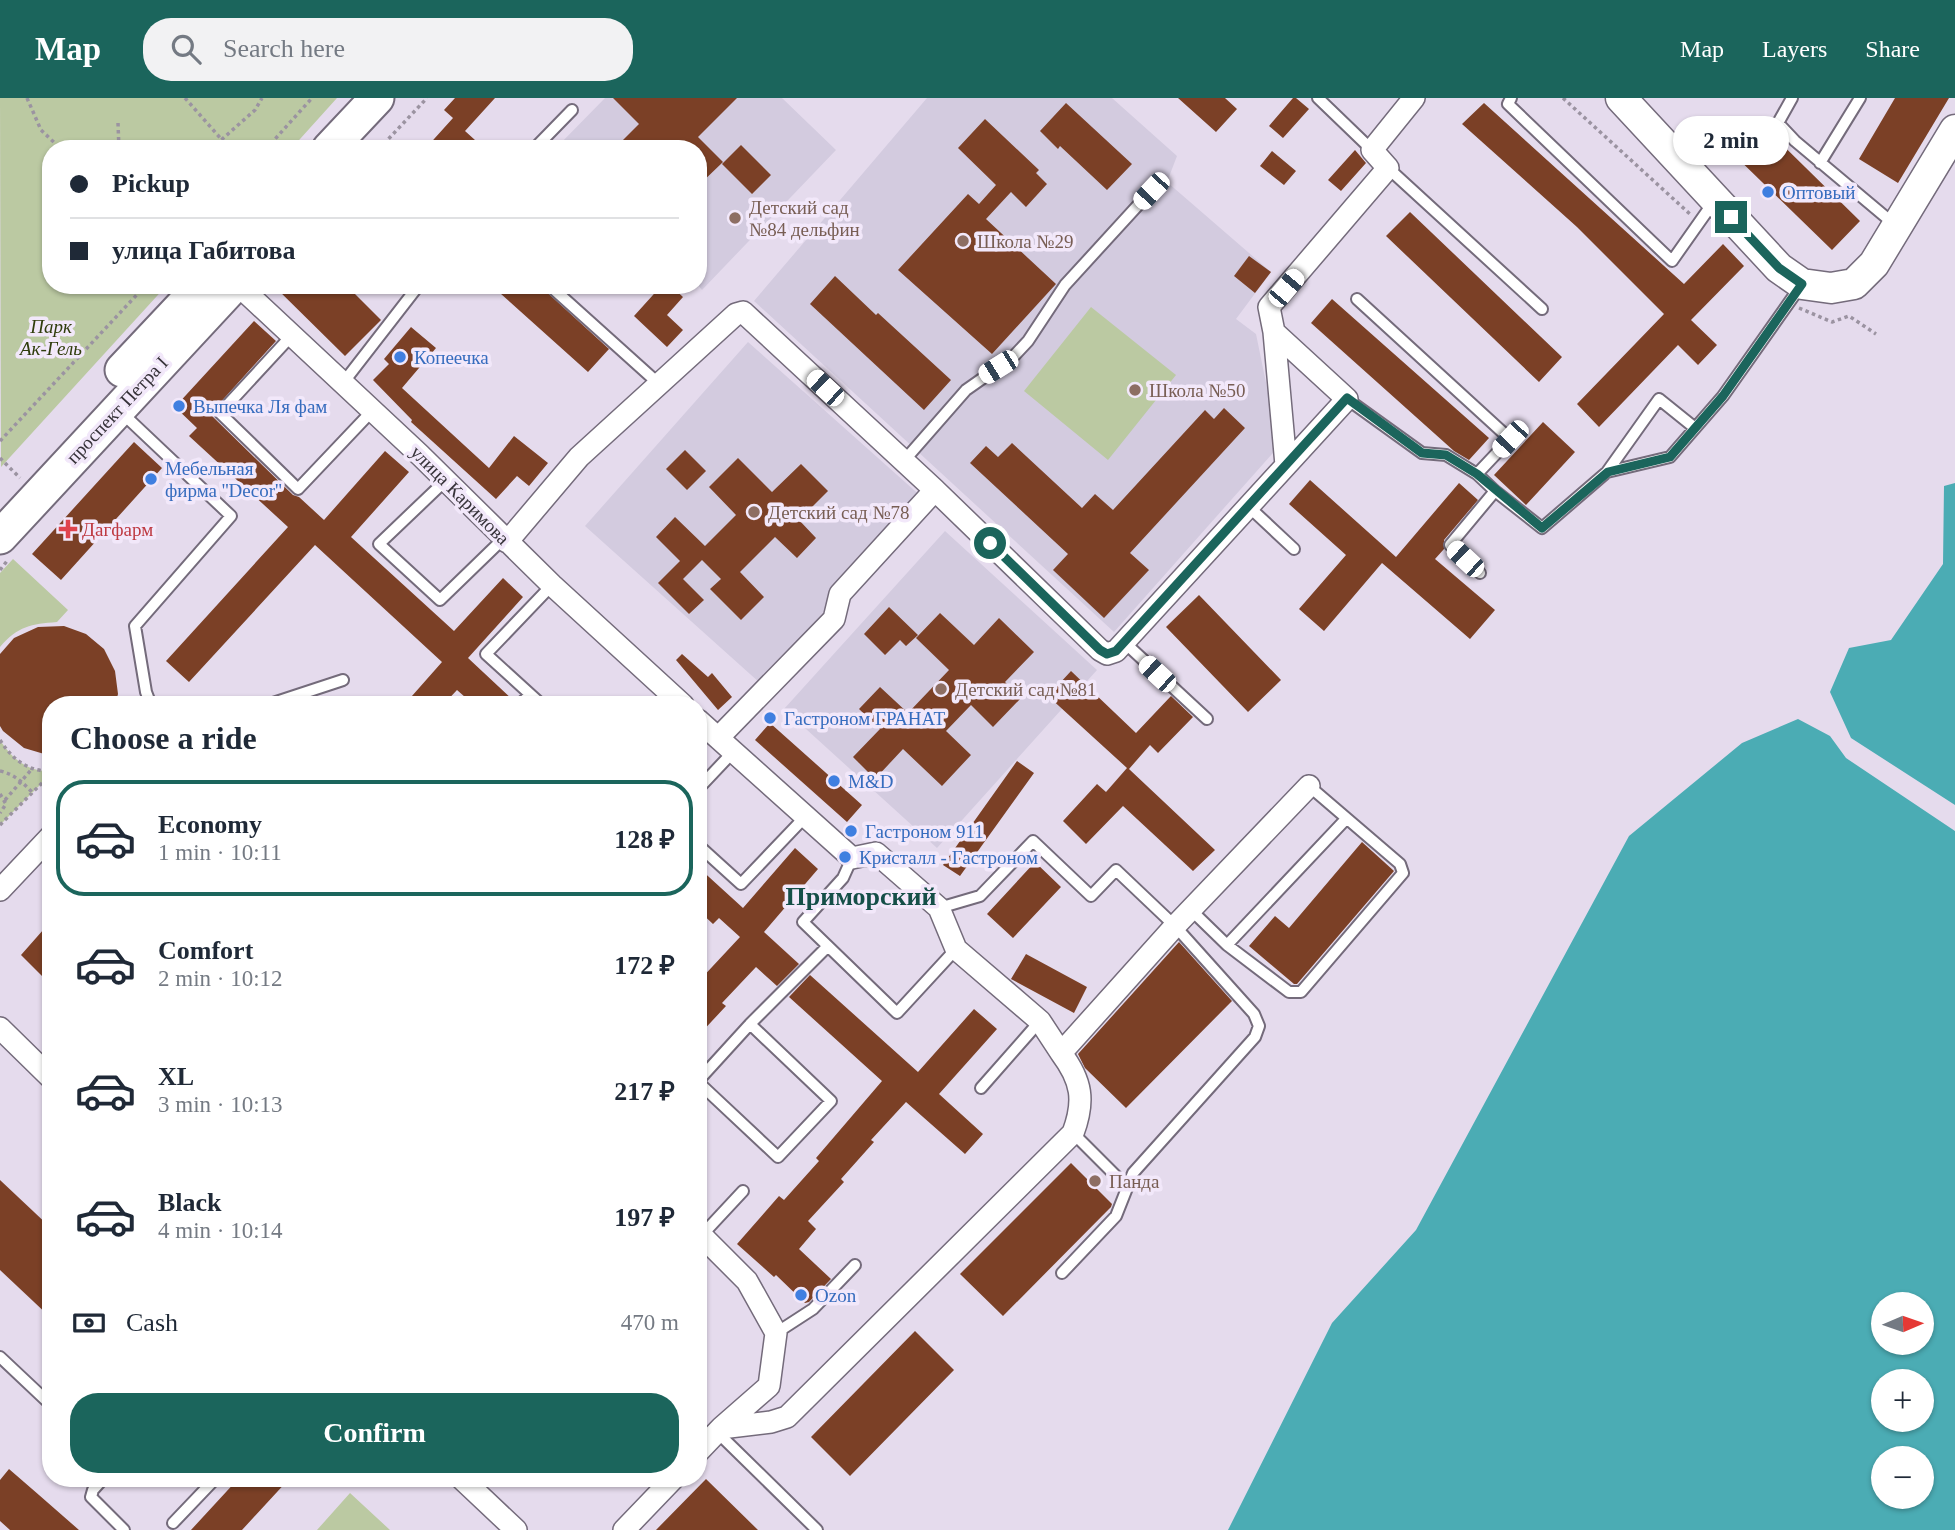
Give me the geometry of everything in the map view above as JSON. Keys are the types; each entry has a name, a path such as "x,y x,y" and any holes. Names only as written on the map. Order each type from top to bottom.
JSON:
{"main road":[{"path":"338,140 377,98"},
{"path":"367,140 419,99"},
{"name":"проспект Петра I","path":"7,496 193,294"},
{"name":"проспект Петра I","path":"0,537 117,408 227,294"}],"street":[{"path":"1286,465 1274,332 1269,307 1388,167 1372,150 1415,98"},
{"path":"1621,98 1715,200 1791,276 1831,288 1854,284 1874,264 1955,130"},
{"name":"улица Каримова","path":"246,294 373,410 669,696"},
{"path":"505,540 579,457 736,314 743,312 935,490 1100,650 1115,648 1347,398 1274,332"},
{"path":"725,745 834,619 840,594 935,490"},
{"path":"707,728 804,818 852,858 876,853 939,908 956,949 1040,1021 1073,1069 1079,1090 1080,1112 1073,1133 787,1417 719,1430"},
{"path":"1061,1053 1175,926 1309,786"},
{"path":"0,890 42,846"},
{"path":"0,1028 42,1069"},
{"path":"707,1240 747,1281 776,1333 769,1386 707,1443"},
{"path":"470,1487 516,1530"},
{"path":"624,1530 665,1487"}],"lane":[{"path":"1318,98 1372,150"},
{"path":"1511,98 1508,104 1672,261 1715,200"},
{"path":"1792,98 1778,123 1820,163 1896,226"},
{"path":"1820,163 1860,98"},
{"path":"543,140 572,110"},
{"path":"1388,167 1542,309"},
{"path":"903,462 966,390 1013,357 1028,341 1065,285 1151,191"},
{"path":"1608,472 1670,457 1723,396 1791,276"},
{"path":"343,383 412,294"},
{"path":"559,294 659,384"},
{"path":"1357,299 1510,439 1477,474"},
{"path":"293,334 220,413 298,489 373,410"},
{"path":"1347,398 1422,453 1446,455 1477,474 1542,528 1608,472 1660,399 1695,428"},
{"path":"117,408 231,516 135,626 148,696"},
{"path":"446,480 379,544 440,600 505,540"},
{"path":"1480,573 1450,545 1495,491"},
{"path":"1248,506 1294,549"},
{"path":"530,695 486,654 552,585"},
{"path":"1115,648 1207,719"},
{"path":"294,696 343,680"},
{"path":"707,774 725,745"},
{"path":"1191,909 1227,944 1289,992 1301,992 1403,873 1400,864 1309,786"},
{"path":"707,853 741,884 804,818"},
{"path":"1227,944 1346,819"},
{"path":"939,908 980,896 1033,841 1091,896 1116,870 1175,926 1254,1014 1259,1026 1255,1037 1133,1173 1116,1216 1062,1273"},
{"path":"852,858 843,878 803,922 897,1013 956,949"},
{"path":"707,1071 827,947"},
{"path":"981,1088 1040,1021"},
{"path":"707,1090 778,1157 831,1101 750,1024"},
{"path":"1073,1133 1128,1187"},
{"path":"707,1226 743,1191"},
{"path":"776,1333 813,1309 855,1265"},
{"path":"0,1357 42,1397"},
{"path":"719,1430 817,1530"},
{"path":"96,1487 91,1497 124,1530"},
{"path":"173,1523 207,1487"}],"path":[{"path":"27,98 41,130 52,140"},
{"path":"185,98 221,139 255,110 261,98"},
{"path":"274,140 312,98"},
{"path":"386,140 419,99"},
{"path":"118,123 119,140"},
{"path":"0,441 138,294"},
{"path":"0,458 20,477 7,496"},
{"path":"0,740 13,756 31,770 42,771"},
{"path":"0,813 5,808 5,800 31,770"},
{"path":"0,771 10,773 21,780 32,792"},
{"path":"0,825 42,781"},
{"path":"0,794 5,800"}],"shaded area":[{"name":"Детский сад №84 дельфин","path":"605,98 782,98 836,150 707,285 707,140 564,140"},
{"path":"927,98 1112,98 1177,156 1167,182 1271,272 1236,319 1256,334 1279,446 1114,632 754,301"},
{"name":"Детский сад №78","path":"748,342 924,499 760,683 585,526"},
{"name":"Детский сад №81","path":"945,531 1097,670 937,848 784,709"}],"green space":[{"name":"Парк Ак-Гель","path":"0,98 337,98 299,140 42,140 42,294 159,294 1,467"},
{"path":"1091,307 1176,375 1108,460 1024,391"},
{"path":"13,559 68,610 57,622 32,625 19,630 0,647 0,573"},
{"path":"0,740 21,763 42,771 42,783 0,825"},
{"path":"350,1493 390,1530 317,1530"}],"water":[{"path":"1955,483 1955,805 1851,738 1830,692 1849,648 1891,640 1943,564 1944,486"},
{"path":"1798,719 1830,736 1846,758 1955,831 1955,1530 1228,1530 1332,1323 1416,1230 1629,836 1742,743"}],"building":[{"path":"455,98 495,98 465,131 475,140 433,140 453,118 444,110"},
{"path":"613,98 737,98 698,137 701,140 623,140 639,124"},
{"path":"1178,98 1225,98 1237,109 1216,132"},
{"path":"1293,98 1309,109 1283,138 1269,126"},
{"path":"1895,98 1949,98 1898,183 1859,159"},
{"path":"1066,103 1132,164 1107,190 1040,131"},
{"path":"1484,103 1684,284 1723,244 1744,266 1691,320 1717,345 1698,365 1678,345 1599,427 1577,404 1664,314 1577,227 1462,124"},
{"path":"985,119 1039,170 1036,173 1047,184 1026,207 1011,192 986,219 1056,284 992,354 898,270 968,194 979,204 996,185 958,148"},
{"path":"1758,121 1860,221 1832,250 1727,148"},
{"path":"741,145 771,175 752,194 722,164"},
{"path":"707,146 723,162 707,177"},
{"path":"1355,150 1366,163 1341,191 1328,180"},
{"path":"1272,151 1296,171 1284,185 1260,166"},
{"path":"1410,212 1562,357 1539,382 1386,236"},
{"path":"1249,256 1271,272 1255,293 1234,276"},
{"path":"835,276 951,380 924,410 810,304"},
{"path":"282,294 355,294 381,320 345,356"},
{"path":"501,294 549,294 609,349 588,372"},
{"path":"654,294 680,294 683,297 667,315 683,330 667,347 634,316"},
{"path":"1332,299 1489,438 1469,460 1454,451 1311,323"},
{"path":"254,321 276,341 210,414 293,495 299,497 324,520 385,451 409,472 351,537 454,631 503,578 523,597 468,658 509,696 464,696 457,690 451,696 412,696 442,662 315,545 189,682 166,661 288,527 189,436 197,428 175,407"},
{"path":"411,327 436,348 402,388 489,468 514,436 548,463 529,486 517,476 496,499 411,422 373,380 389,364 384,359"},
{"path":"1224,408 1245,428 1130,553 1149,570 1104,618 1053,570 1068,554 970,463 986,446 998,457 1012,443 1082,508 1095,494 1113,510 1205,410 1214,419"},
{"path":"1543,422 1575,452 1526,505 1494,475"},
{"path":"134,442 162,468 61,580 32,554"},
{"path":"685,450 706,471 687,490 666,469"},
{"path":"738,458 772,492 801,464 828,491 799,520 816,538 797,558 775,537 740,572 764,597 741,620 710,589 721,579 702,560 683,579 704,600 689,614 658,583 680,561 656,537 675,517 705,546 736,515 709,487"},
{"path":"1310,480 1396,557 1459,483 1478,500 1444,540 1444,549 1435,559 1495,610 1470,639 1382,563 1324,631 1299,609 1346,555 1289,504"},
{"path":"1199,595 1281,680 1248,712 1166,627"},
{"path":"889,607 918,635 906,646 900,640 885,655 864,634"},
{"path":"940,613 974,645 999,618 1034,652 1005,682 1021,698 993,727 971,705 946,731 971,755 942,786 903,749 875,779 853,757 880,729 859,709 880,687 908,713 949,670 916,638"},
{"path":"64,626 86,634 104,649 115,671 118,694 42,696 42,753 24,748 0,726 0,654 14,638 38,627"},
{"path":"682,654 708,677 712,673 732,697 718,710 676,660"},
{"path":"1071,671 1136,733 1171,696 1193,717 1158,753 1150,745 1129,769 1215,850 1193,871 1123,806 1086,844 1063,821 1097,784 1106,792 1127,768 1048,696"},
{"path":"770,723 862,805 847,822 755,740"},
{"path":"1017,761 1034,773 960,876 943,865"},
{"path":"1362,842 1394,871 1297,984 1294,984 1249,946 1275,916 1289,928"},
{"path":"795,848 818,869 764,932 799,964 777,986 756,967 722,1003 726,1006 707,1026 707,972 740,937 719,918 713,924 707,918 707,875 743,908"},
{"path":"1035,862 1061,887 1013,938 987,914"},
{"path":"42,931 42,976 21,955"},
{"path":"1179,942 1232,1001 1126,1108 1085,1068 1078,1054"},
{"path":"1026,954 1087,987 1074,1013 1011,979"},
{"path":"810,975 918,1072 974,1009 997,1029 939,1094 983,1134 965,1154 906,1102 871,1140 874,1142 841,1179 844,1182 808,1221 816,1229 799,1249 831,1279 805,1303 776,1275 774,1277 737,1244 779,1196 784,1200 819,1161 816,1158 882,1081 789,997"},
{"path":"1071,1163 1112,1204 1111,1207 1003,1316 960,1274"},
{"path":"0,1180 42,1220 42,1310 0,1270"},
{"path":"915,1331 954,1370 850,1476 811,1437"},
{"path":"9,1469 79,1530 10,1530 0,1521 0,1480"},
{"path":"707,1480 758,1530 656,1530 698,1487 707,1487"},
{"path":"231,1487 282,1487 242,1530 191,1530"}],"place":[{"name":"Оптовый","path":"1768,192"},
{"name":"Детский сад №84 дельфин","path":"735,218"},
{"name":"Школа №29","path":"963,241"},
{"name":"Копеечка","path":"400,357"},
{"name":"Школа №50","path":"1135,390"},
{"name":"Выпечка Ля фам","path":"179,406"},
{"name":"Мебельная фирма ''Decor''","path":"151,479"},
{"name":"Детский сад №78","path":"754,512"},
{"name":"Дагфарм","path":"68,529"},
{"name":"Детский сад №81","path":"941,689"},
{"name":"Гастроном ГРАНАТ","path":"770,718"},
{"name":"M&D","path":"834,781"},
{"name":"Гастроном 911","path":"851,831"},
{"name":"Кристалл - Гастроном","path":"845,857"},
{"name":"Панда","path":"1095,1181"},
{"name":"Ozon","path":"801,1295"}],"district":[{"name":"Приморский","path":"861,896"}],"route":[{"path":"990,543 1100,650 1107,654 1116,651 1347,398 1422,453 1446,455 1477,474 1542,528 1608,472 1670,457 1723,396 1802,284 1779,268 1731,217"}]}
